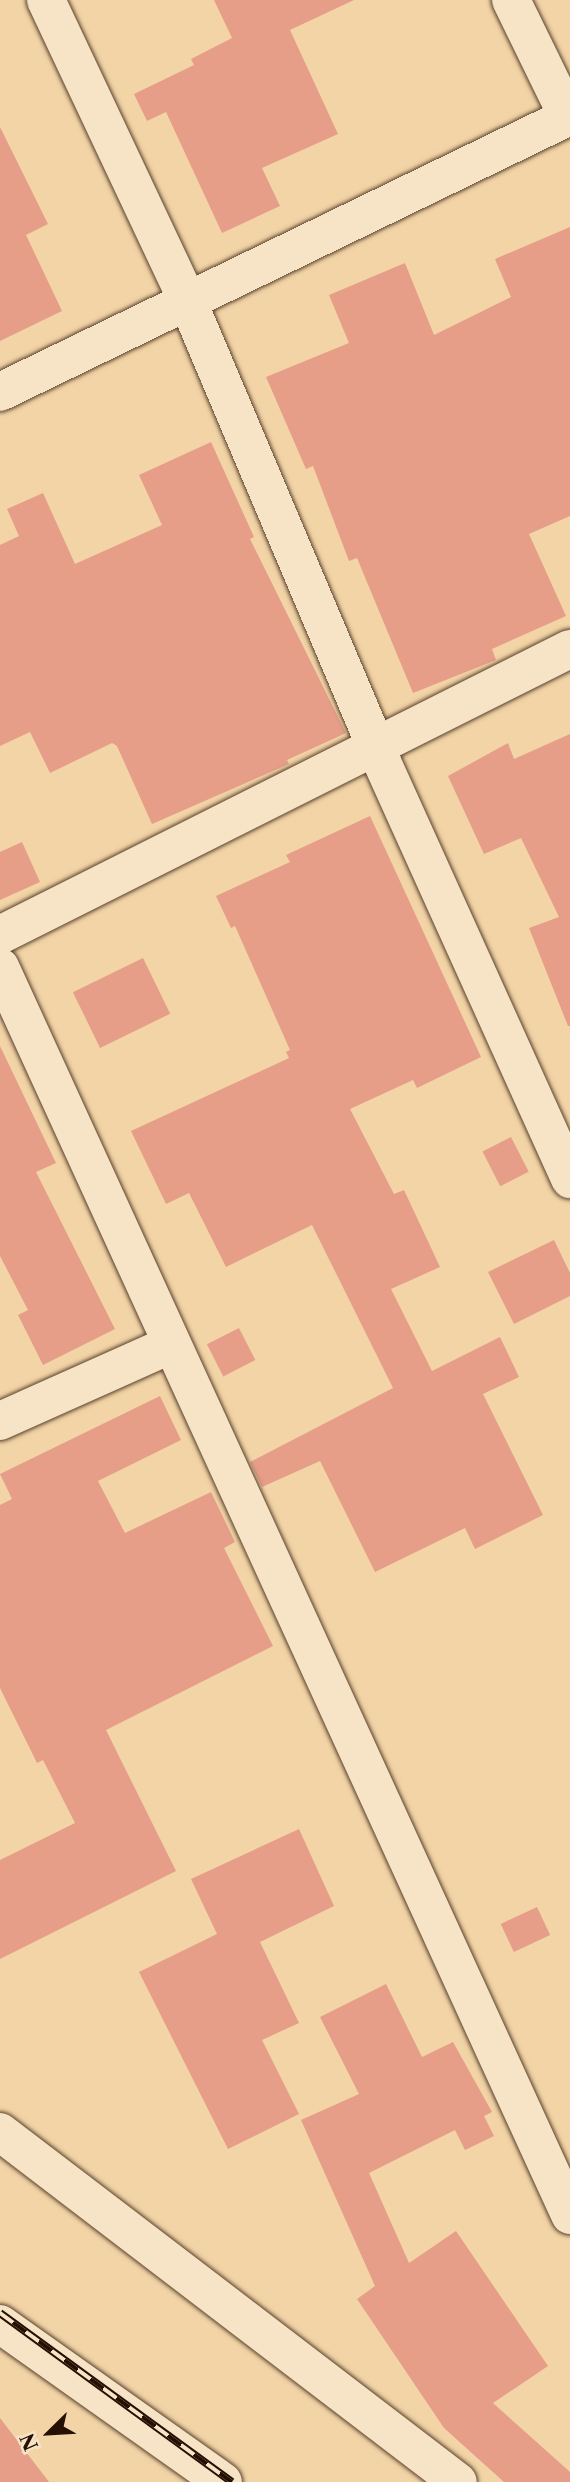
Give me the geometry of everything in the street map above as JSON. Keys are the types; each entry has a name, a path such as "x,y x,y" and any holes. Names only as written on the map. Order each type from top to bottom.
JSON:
{"street":[{"path":"46,0 188,302 375,746 566,1162"},
{"path":"0,392 569,116 512,0"},
{"path":"0,935 570,649"},
{"path":"0,967 570,2215"},
{"path":"0,1422 172,1344"},
{"path":"0,2132 458,2482"},
{"path":"0,2324 223,2482"}],"building":[{"path":"214,0 354,0 290,30 338,134 262,168 280,206 222,233 166,112 147,121 134,94 194,65 191,59 232,38"},
{"path":"0,127 48,224 26,235 62,311 0,341"},
{"path":"570,227 570,516 529,534 566,616 492,649 496,660 413,693 357,558 349,561 313,466 306,469 266,377 349,343 329,295 405,263 434,335 511,297 495,259"},
{"path":"211,442 254,537 250,539 346,733 287,760 289,764 152,824 117,746 112,743 50,773 30,732 0,746 0,545 19,536 7,509 43,493 75,564 162,525 139,475"},
{"path":"570,734 568,1026 529,928 559,917 521,838 484,854 448,776 508,743 514,759"},
{"path":"370,816 481,1057 417,1088 413,1080 350,1109 394,1194 404,1190 440,1267 391,1289 432,1371 500,1337 519,1377 483,1394 543,1515 475,1549 465,1528 375,1572 320,1461 262,1487 250,1462 393,1388 312,1225 226,1267 189,1193 166,1204 131,1131 289,1058 286,1052 290,1050 235,926 231,928 216,896 290,862 286,855"},
{"path":"22,842 40,882 0,900 0,852"},
{"path":"143,958 170,1014 100,1048 73,992"},
{"path":"0,1046 56,1163 36,1172 115,1329 43,1365 18,1315 28,1310 0,1256"},
{"path":"511,1137 529,1172 500,1186 482,1152"},
{"path":"554,1240 570,1273 570,1296 514,1324 488,1272"},
{"path":"239,1328 255,1360 223,1376 207,1344"},
{"path":"160,1396 181,1440 98,1481 125,1533 211,1492 235,1542 224,1548 273,1646 106,1730 176,1871 0,1959 0,1860 75,1823 43,1760 37,1763 0,1688 0,1505 12,1499 0,1474"},
{"path":"299,1829 334,1906 260,1942 299,2023 262,2040 299,2114 228,2149 139,1972 217,1934 191,1879"},
{"path":"537,1907 550,1935 514,1952 501,1924"},
{"path":"386,1984 422,2057 453,2042 492,2112 484,2116 494,2136 465,2150 455,2130 369,2173 409,2263 456,2231 548,2366 493,2403 570,2472 570,2482 504,2482 444,2428 357,2299 375,2286 301,2120 359,2094 320,2017"},
{"path":"0,2418 49,2482 0,2482"}],"railway":[{"path":"0,2313 232,2482"}]}
